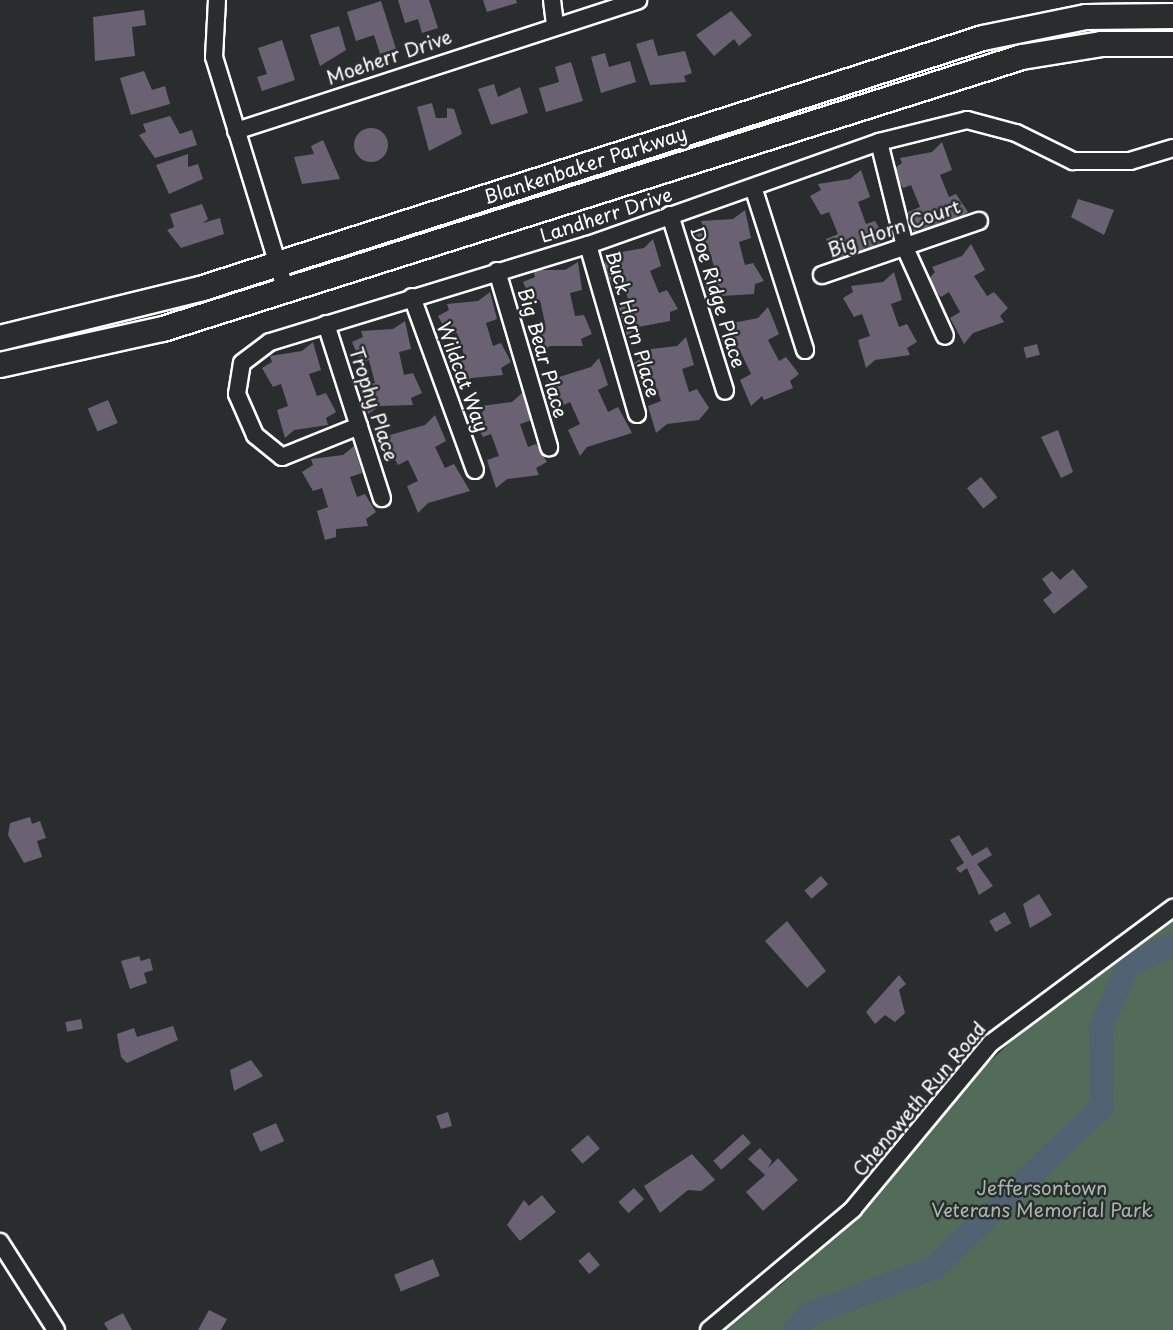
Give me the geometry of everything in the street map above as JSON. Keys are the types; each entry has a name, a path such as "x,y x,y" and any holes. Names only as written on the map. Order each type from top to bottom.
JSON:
{"main road":[{"name":"Blankenbaker Parkway","path":"0,338 110,316 278,265 983,38 1086,17 1173,16"},
{"name":"Blankenbaker Parkway","path":"0,365 106,344 286,291 1022,57 1101,44 1173,44"}],"street":[{"path":"217,0 214,57 286,291"},
{"path":"552,0 555,23"},
{"name":"Moeherr Drive","path":"236,131 555,23 638,0"},
{"name":"Landherr Drive","path":"359,426 282,457 255,435 237,394 242,363 254,350 326,324 588,245 670,215 754,190 879,142 967,120 1016,133 1073,161 1130,161 1173,148"},
{"path":"879,142 906,250 945,336"},
{"path":"754,190 805,350"},
{"name":"Doe Ridge Place","path":"670,215 725,391"},
{"name":"Big Horn Court","path":"822,275 906,250 979,221"},
{"name":"Buck Horn Place","path":"588,245 637,414"},
{"name":"Big Bear Place","path":"497,271 549,447"},
{"name":"Wildcat Way","path":"412,298 475,470"},
{"name":"Trophy Place","path":"326,324 382,498"},
{"name":"Chenoweth Run Road","path":"709,1330 853,1209 991,1043 1173,908"},
{"path":"0,1242 56,1330"}],"green space":[{"name":"Jeffersontown Veterans Memorial Park","path":"1173,920 1173,1330 718,1330 781,1285 876,1198 966,1084 1025,1028"}],"building":[{"path":"398,0 429,0 438,28 422,33 418,19 405,23"},
{"path":"483,0 516,0 517,3 487,12"},
{"path":"381,1 396,49 380,54 374,35 356,41 347,12"},
{"path":"144,10 146,25 132,27 135,56 95,61 93,17"},
{"path":"731,11 752,35 739,46 734,39 714,56 696,35"},
{"path":"339,26 346,50 320,66 310,35"},
{"path":"653,39 658,56 685,51 692,73 684,76 686,82 650,85 636,44"},
{"path":"282,40 295,80 262,91 257,77 267,74 258,48"},
{"path":"605,53 609,67 630,61 636,82 601,93 591,57"},
{"path":"571,62 583,101 546,112 539,88 559,82 555,67"},
{"path":"144,71 152,90 165,86 170,104 131,115 120,78"},
{"path":"494,84 498,97 520,87 528,113 491,125 478,89"},
{"path":"432,103 436,118 447,118 447,108 454,109 462,134 429,151 417,107"},
{"path":"170,116 180,134 192,130 197,145 155,158 139,135 146,132 143,124"},
{"path":"371,128 383,133 388,145 383,157 371,162 359,157 354,145 359,133"},
{"path":"323,140 340,179 302,184 294,157 314,154 311,146"},
{"path":"942,142 952,170 940,175 949,197 956,194 968,212 958,219 960,225 928,230 916,240 908,212 920,207 911,185 903,188 892,170 902,163 900,158 932,152"},
{"path":"188,154 188,167 198,164 203,179 169,194 156,165"},
{"path":"861,170 870,197 858,202 866,224 875,221 886,239 875,246 877,252 846,257 834,266 826,239 838,234 829,212 821,215 810,196 821,190 818,184 850,179"},
{"path":"1078,199 1114,210 1104,235 1071,217"},
{"path":"202,204 208,219 203,223 220,218 224,234 181,248 167,230 174,227 170,214"},
{"path":"745,210 751,238 739,242 745,265 753,263 764,281 755,284 754,294 722,296 710,305 703,276 716,273 709,250 701,252 692,233 703,227 701,221 733,219"},
{"path":"653,239 661,266 650,271 659,293 667,290 678,309 670,312 670,321 638,327 627,336 619,308 630,304 622,282 613,285 602,267 610,254 644,248"},
{"path":"971,244 985,270 974,276 987,296 994,292 1008,308 1000,316 1004,322 973,333 964,344 950,318 960,312 949,292 941,297 927,281 935,272 932,267 962,256"},
{"path":"578,262 582,290 570,293 575,316 584,315 592,334 581,339 583,346 550,346 538,354 533,325 545,323 540,300 532,302 523,282 535,277 533,270 565,270"},
{"path":"894,272 902,300 891,304 899,327 907,324 917,342 907,348 910,355 875,360 866,368 858,340 870,336 862,314 854,317 843,298 853,292 851,286 883,282"},
{"path":"490,292 497,319 486,323 493,346 501,343 511,362 501,368 503,375 471,378 460,387 452,359 464,355 457,333 448,335 438,316 449,310 447,304 478,301"},
{"path":"768,307 779,334 768,340 779,361 786,357 799,374 790,381 793,388 764,400 762,396 751,406 740,380 751,374 741,353 733,357 721,339 730,332 728,324 758,318"},
{"path":"405,321 411,349 399,352 404,375 413,373 422,393 411,398 413,405 380,406 368,414 363,385 375,383 369,360 361,362 352,342 363,337 361,331 393,329"},
{"path":"686,337 694,365 682,369 689,392 697,389 709,408 699,420 667,424 656,433 648,406 661,401 653,379 645,382 634,363 645,356 643,350 677,346"},
{"path":"313,342 321,370 309,374 317,396 326,393 336,412 326,418 328,425 294,430 285,438 277,410 288,406 281,384 273,387 262,368 272,362 270,356 302,351"},
{"path":"1037,344 1040,355 1026,358 1023,348"},
{"path":"599,358 608,385 598,390 608,412 618,407 632,433 587,447 580,456 568,430 580,424 570,402 559,407 555,388 546,381 591,367"},
{"path":"523,392 532,420 520,424 528,447 536,444 547,462 536,468 539,475 507,479 496,488 487,460 499,456 491,434 483,437 472,418 483,412 481,406 512,402"},
{"path":"108,400 118,423 98,432 88,409"},
{"path":"435,415 446,441 435,447 445,468 454,464 470,491 428,503 418,513 407,486 418,481 408,460 398,465 383,437 425,425"},
{"path":"1058,430 1073,472 1061,478 1041,437"},
{"path":"354,446 362,473 350,477 357,497 365,494 376,512 366,519 368,526 336,529 336,537 325,540 317,511 328,507 322,488 313,491 302,472 313,465 311,459 343,455"},
{"path":"981,477 997,497 983,509 967,488"},
{"path":"1073,569 1088,587 1054,614 1043,600 1052,593 1042,579 1052,571 1060,580"},
{"path":"30,817 32,824 40,821 46,838 37,841 42,857 24,863 8,835 10,823"},
{"path":"959,835 972,856 987,847 992,855 977,864 993,886 979,895 967,868 960,873 956,868 964,863 950,840"},
{"path":"821,876 828,884 812,899 804,890"},
{"path":"1039,894 1052,915 1030,928 1023,904"},
{"path":"1005,912 1011,923 996,932 989,921"},
{"path":"787,921 826,971 807,988 765,941"},
{"path":"139,956 141,961 150,958 153,970 144,973 147,983 130,989 121,961"},
{"path":"899,975 906,984 899,990 905,1013 895,1022 885,1015 875,1024 866,1012"},
{"path":"81,1019 83,1029 67,1032 65,1022"},
{"path":"173,1026 178,1040 127,1063 121,1057 117,1034 134,1028 137,1037"},
{"path":"251,1060 263,1076 234,1091 230,1070"},
{"path":"448,1112 452,1126 441,1129 436,1116"},
{"path":"276,1123 284,1141 260,1152 252,1134"},
{"path":"743,1134 751,1143 721,1170 713,1161"},
{"path":"588,1135 600,1149 582,1164 571,1150"},
{"path":"760,1148 772,1161 768,1168 778,1158 798,1180 763,1211 746,1192 765,1175 748,1159"},
{"path":"692,1154 715,1180 701,1191 688,1190 660,1213 644,1186"},
{"path":"634,1188 644,1199 628,1213 618,1202"},
{"path":"542,1195 556,1212 520,1241 507,1225 524,1200 529,1206"},
{"path":"589,1252 600,1265 589,1274 578,1261"},
{"path":"433,1259 440,1276 401,1291 394,1275"},
{"path":"209,1310 227,1319 221,1330 198,1330"},
{"path":"123,1313 132,1330 108,1330 104,1323"}],"waterway":[{"path":"795,1330 810,1314 934,1268 1102,1107 1101,1028 1128,965 1173,945"}]}
